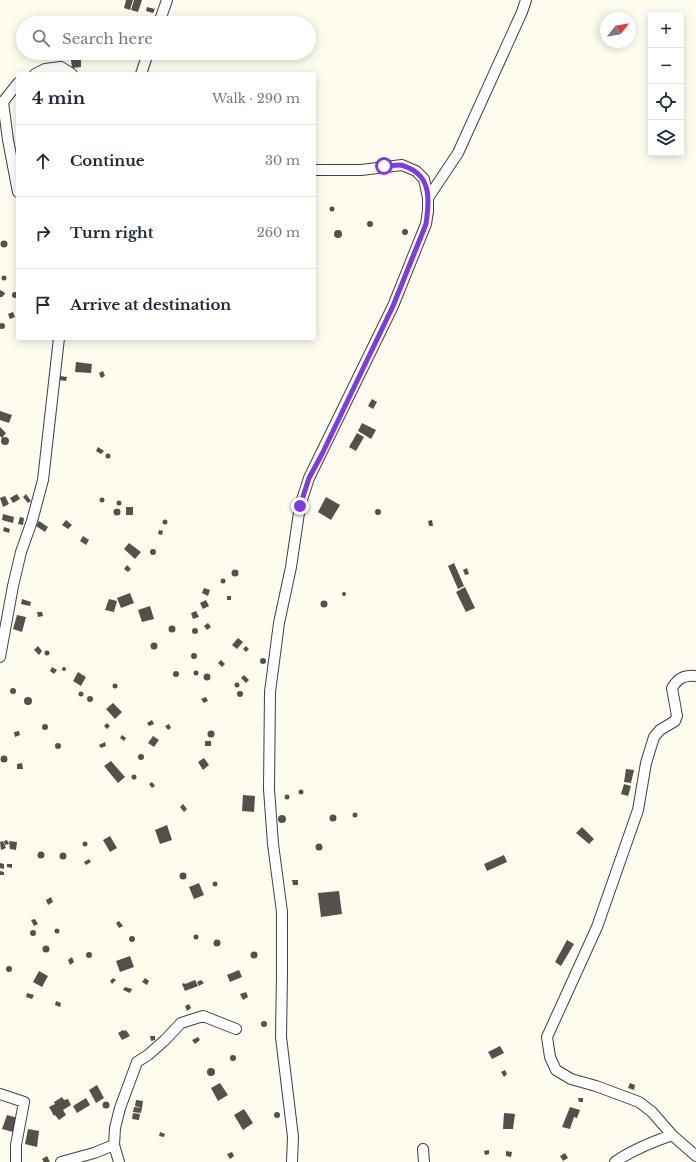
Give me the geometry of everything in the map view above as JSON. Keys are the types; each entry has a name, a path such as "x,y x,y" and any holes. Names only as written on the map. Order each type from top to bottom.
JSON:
{"street":[{"path":"161,16 167,0"},
{"path":"428,198 458,153 522,12 526,0"},
{"path":"142,72 146,60"},
{"path":"38,72 45,69 61,67 69,72"},
{"path":"16,85 2,102 16,182"},
{"path":"292,1162 293,1137 281,1037 282,912 273,844 269,789 270,692 278,631 291,567 300,506 309,478 393,306 426,224 428,211 428,198 424,179 416,171 402,165 361,170 316,170"},
{"path":"0,657 21,552 32,521 43,480 59,340"},
{"path":"696,676 686,675 676,681 672,688 676,716 674,721 660,730 654,737 646,763 638,810 597,927 548,1037 550,1057 556,1070 571,1079 596,1086 639,1102 652,1112 672,1135 696,1156"},
{"path":"119,1162 114,1145 115,1128 120,1108 137,1062 148,1055 165,1040 181,1023 203,1016 236,1029"},
{"path":"0,1094 24,1102 16,1144 16,1162"},
{"path":"615,1162 641,1148 672,1135"},
{"path":"61,1162 84,1159 94,1153 114,1145"},
{"path":"423,1149 424,1162"}],"building":[{"path":"126,0 133,0 130,10 124,8"},
{"path":"134,0 142,0 138,12 131,10"},
{"path":"147,7 155,9 153,13 146,11"},
{"path":"71,60 81,60 81,67 72,68"},
{"path":"332,206 335,209 332,212 329,209"},
{"path":"370,221 373,224 370,227 367,224"},
{"path":"405,229 408,232 405,235 402,232"},
{"path":"336,230 340,230 342,234 340,238 336,238 334,236 334,232"},
{"path":"4,241 7,244 4,247 1,244"},
{"path":"2,276 6,276 6,280 2,280"},
{"path":"0,290 5,294 2,297 0,297"},
{"path":"15,292 16,298 15,298 12,295"},
{"path":"13,312 15,317 10,319 8,314"},
{"path":"2,323 5,326 2,329 -1,326"},
{"path":"76,362 92,364 91,373 75,372"},
{"path":"103,371 105,376 101,378 99,373"},
{"path":"60,376 67,377 66,381 59,380"},
{"path":"372,399 377,402 373,409 368,406"},
{"path":"0,411 12,415 9,423 0,420"},
{"path":"362,423 376,430 371,439 358,431"},
{"path":"0,427 6,433 2,438 0,436"},
{"path":"357,433 364,437 356,451 349,447"},
{"path":"3,437 7,437 9,441 7,445 3,445 1,443 1,439"},
{"path":"98,447 104,451 101,454 96,451"},
{"path":"106,454 110,454 110,458 106,458"},
{"path":"17,494 20,499 13,503 10,498"},
{"path":"26,494 31,501 28,503 23,497"},
{"path":"5,496 9,504 3,507 0,498"},
{"path":"102,497 105,500 102,503 99,500"},
{"path":"326,497 340,505 331,520 318,512"},
{"path":"119,500 122,503 119,506 116,503"},
{"path":"126,507 133,507 133,515 126,515"},
{"path":"117,509 120,512 117,515 114,512"},
{"path":"378,509 381,512 378,515 375,512"},
{"path":"3,514 14,517 13,523 2,520"},
{"path":"20,517 24,518 23,525 18,524"},
{"path":"165,519 168,522 165,525 162,522"},
{"path":"66,520 72,525 68,529 62,525"},
{"path":"432,520 433,526 429,526 428,521"},
{"path":"39,521 48,527 45,532 36,526"},
{"path":"4,527 10,529 9,533 3,531"},
{"path":"159,530 163,531 162,535 158,534"},
{"path":"83,536 89,540 86,545 80,541"},
{"path":"129,543 141,552 135,559 124,549"},
{"path":"153,549 156,552 153,555 150,552"},
{"path":"454,563 464,586 458,589 448,566"},
{"path":"127,565 131,569 128,572 124,569"},
{"path":"467,568 469,574 465,575 463,570"},
{"path":"235,569 239,573 235,577 231,573"},
{"path":"221,579 225,579 225,583 221,583"},
{"path":"465,587 475,608 466,612 456,592"},
{"path":"204,588 210,590 208,596 202,593"},
{"path":"342,592 346,592 346,596 342,596"},
{"path":"130,593 134,603 121,608 117,598"},
{"path":"227,596 231,596 231,600 227,600"},
{"path":"22,599 31,602 30,606 21,604"},
{"path":"109,599 117,601 114,612 105,610"},
{"path":"206,600 209,606 203,609 200,603"},
{"path":"324,601 327,604 324,607 321,604"},
{"path":"150,606 154,619 142,622 138,610"},
{"path":"196,611 199,617 193,619 191,613"},
{"path":"37,612 42,612 43,616 38,617"},
{"path":"17,615 26,617 22,632 13,629"},
{"path":"208,623 211,627 207,630 204,626"},
{"path":"172,626 175,629 172,632 169,629"},
{"path":"195,628 198,631 195,634 192,631"},
{"path":"238,638 243,642 237,649 232,645"},
{"path":"154,643 157,646 154,649 151,646"},
{"path":"38,646 42,651 39,655 34,650"},
{"path":"246,646 249,649 246,652 243,649"},
{"path":"45,651 49,651 49,655 45,655"},
{"path":"194,653 197,656 194,659 191,656"},
{"path":"263,658 266,661 263,664 260,661"},
{"path":"221,660 225,664 222,667 218,663"},
{"path":"52,667 57,670 54,674 50,671"},
{"path":"62,667 66,667 66,671 62,671"},
{"path":"196,670 199,673 196,676 193,673"},
{"path":"176,671 179,674 176,677 173,674"},
{"path":"78,672 86,677 81,686 73,681"},
{"path":"207,674 210,677 207,680 204,677"},
{"path":"244,675 249,680 246,683 241,678"},
{"path":"237,682 240,685 237,688 234,685"},
{"path":"115,683 118,686 115,689 112,686"},
{"path":"13,688 16,691 13,694 10,691"},
{"path":"240,691 243,694 240,697 237,694"},
{"path":"79,692 83,692 83,696 79,696"},
{"path":"90,696 93,699 90,702 87,699"},
{"path":"28,697 31,698 31,704 28,705 25,704 24,701 25,698"},
{"path":"206,697 208,701 204,703 201,699"},
{"path":"113,703 122,712 115,719 106,709"},
{"path":"152,720 154,724 149,726 147,723"},
{"path":"107,723 110,726 107,729 104,726"},
{"path":"45,724 48,727 45,730 42,727"},
{"path":"169,724 171,728 168,730 165,726"},
{"path":"211,730 214,731 214,737 211,738 208,737 207,734 208,731"},
{"path":"19,731 20,735 15,737 14,732"},
{"path":"122,735 126,738 124,741 120,738"},
{"path":"153,736 159,740 154,747 148,743"},
{"path":"205,741 211,741 211,746 205,746"},
{"path":"105,742 106,746 101,748 99,745"},
{"path":"58,743 61,746 58,749 55,746"},
{"path":"141,754 144,757 141,760 138,757"},
{"path":"4,756 7,759 4,762 1,759"},
{"path":"204,758 209,765 203,770 198,762"},
{"path":"111,761 125,777 118,783 104,766"},
{"path":"22,763 23,769 17,769 17,764"},
{"path":"626,769 634,770 631,783 624,782"},
{"path":"132,775 136,775 136,779 132,779"},
{"path":"152,782 155,786 152,788 149,784"},
{"path":"624,784 631,786 628,796 621,794"},
{"path":"299,790 303,790 303,794 299,794"},
{"path":"287,794 290,797 287,800 284,797"},
{"path":"243,795 255,796 254,812 242,811"},
{"path":"183,804 187,809 184,812 180,807"},
{"path":"355,812 358,815 355,818 352,815"},
{"path":"333,814 336,815 336,821 333,822 330,821 329,818 330,815"},
{"path":"282,815 285,816 285,822 282,823 279,822 278,819 279,816"},
{"path":"167,825 172,840 160,844 155,830"},
{"path":"582,827 594,839 589,844 576,833"},
{"path":"110,836 117,848 110,852 103,840"},
{"path":"7,840 9,844 5,845 4,841"},
{"path":"3,841 6,848 1,850 0,842"},
{"path":"9,841 17,842 16,850 10,849"},
{"path":"83,842 87,842 87,846 83,846"},
{"path":"319,843 322,844 322,850 319,851 316,850 315,847 316,844"},
{"path":"41,852 44,855 41,858 38,855"},
{"path":"63,853 66,856 63,859 60,856"},
{"path":"504,855 507,862 487,871 484,864"},
{"path":"89,859 91,862 86,865 84,862"},
{"path":"0,863 4,864 4,869 0,868"},
{"path":"7,864 12,864 12,868 7,867"},
{"path":"0,871 4,872 4,875 0,875"},
{"path":"183,873 186,876 183,879 180,876"},
{"path":"292,880 298,880 298,885 293,885"},
{"path":"215,881 218,884 215,887 212,884"},
{"path":"199,883 204,895 194,899 189,887"},
{"path":"339,891 342,914 321,917 318,893"},
{"path":"51,897 53,902 48,905 46,900"},
{"path":"35,919 38,924 34,926 31,920"},
{"path":"119,921 123,926 119,928 116,923"},
{"path":"55,929 59,929 59,933 55,933"},
{"path":"33,930 36,933 33,936 30,933"},
{"path":"194,935 198,935 198,939 194,939"},
{"path":"132,936 135,939 132,942 129,939"},
{"path":"217,940 220,943 217,946 214,943"},
{"path":"567,940 574,944 561,966 555,962"},
{"path":"46,945 49,946 49,952 46,953 43,952 42,949 43,946"},
{"path":"89,952 92,955 89,958 86,955"},
{"path":"254,952 257,955 254,958 251,955"},
{"path":"130,956 134,967 120,972 116,961"},
{"path":"72,957 74,962 70,965 68,960"},
{"path":"9,966 12,969 9,972 6,969"},
{"path":"239,970 242,977 230,982 227,975"},
{"path":"39,971 48,976 42,987 33,982"},
{"path":"113,978 116,980 112,984 110,981"},
{"path":"145,978 149,981 147,985 142,982"},
{"path":"195,980 198,986 185,991 182,984"},
{"path":"201,980 204,983 199,986 197,982"},
{"path":"125,987 132,989 130,993 123,990"},
{"path":"246,992 248,997 243,1000 240,994"},
{"path":"27,993 34,995 32,999 26,997"},
{"path":"56,1001 61,1003 60,1007 55,1005"},
{"path":"189,1004 191,1008 187,1011 185,1006"},
{"path":"264,1021 267,1024 264,1027 261,1024"},
{"path":"126,1030 130,1036 122,1040 118,1033"},
{"path":"150,1036 155,1036 155,1040 151,1041"},
{"path":"198,1037 200,1040 195,1044 192,1040"},
{"path":"500,1046 504,1053 492,1059 488,1052"},
{"path":"233,1055 236,1058 233,1061 230,1058"},
{"path":"209,1068 213,1068 215,1072 213,1076 209,1076 207,1074 207,1070"},
{"path":"505,1070 507,1074 504,1077 501,1072"},
{"path":"220,1083 228,1095 218,1101 211,1088"},
{"path":"630,1083 635,1085 634,1090 628,1088"},
{"path":"97,1085 104,1098 96,1103 89,1090"},
{"path":"62,1097 64,1100 68,1099 71,1105 63,1110 66,1115 59,1120 55,1115 54,1116 49,1107 55,1104 54,1102"},
{"path":"86,1098 90,1105 77,1113 73,1106"},
{"path":"578,1098 583,1098 583,1102 579,1102"},
{"path":"136,1100 143,1101 142,1108 135,1106"},
{"path":"106,1102 109,1105 106,1108 103,1105"},
{"path":"134,1107 142,1108 141,1113 133,1112"},
{"path":"570,1107 580,1110 577,1118 574,1117 570,1129 562,1127"},
{"path":"244,1109 253,1123 243,1130 234,1115"},
{"path":"277,1112 280,1115 277,1118 274,1115"},
{"path":"133,1113 140,1114 139,1120 132,1119"},
{"path":"504,1113 515,1114 513,1129 503,1129"},
{"path":"7,1115 18,1118 13,1132 2,1129"},
{"path":"28,1129 39,1131 37,1147 25,1144"},
{"path":"160,1132 165,1134 164,1137 159,1136"},
{"path":"489,1150 489,1154 485,1155 484,1151"},
{"path":"506,1151 512,1152 511,1157 506,1156"},
{"path":"232,1152 234,1156 230,1159 227,1154"},
{"path":"565,1153 568,1158 563,1161 560,1156"},
{"path":"47,1156 50,1162 44,1162 42,1159"}],"route":[{"path":"300,506 309,478 393,306 426,224 428,198 424,179 416,171 402,165 384,166"}]}
